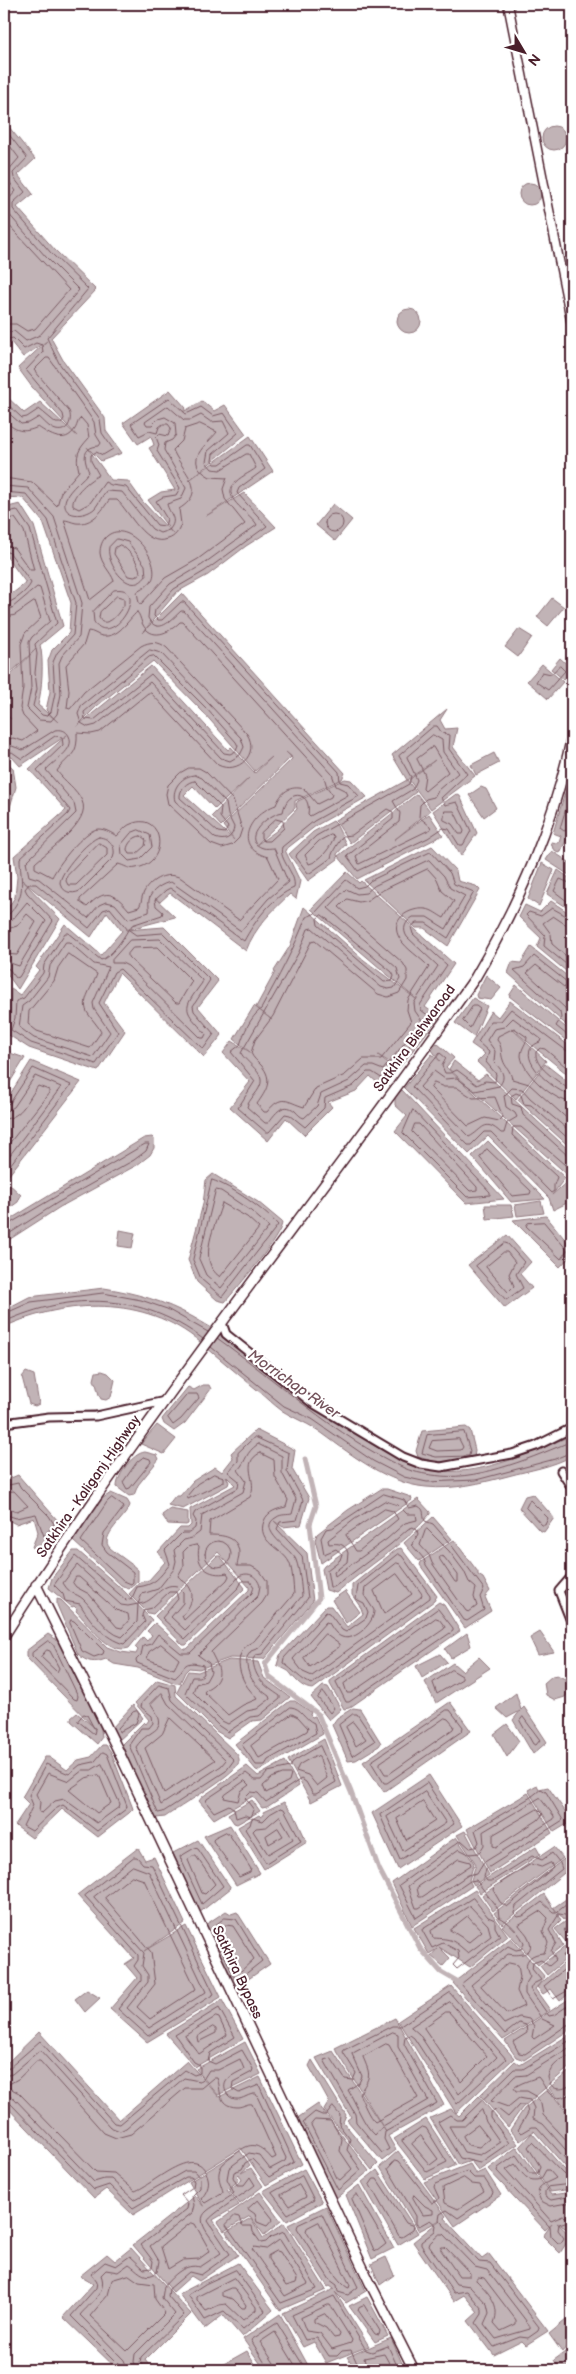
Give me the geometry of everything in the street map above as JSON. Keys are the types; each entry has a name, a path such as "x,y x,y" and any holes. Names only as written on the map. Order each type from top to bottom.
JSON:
{"highway":[{"name":"Satkhira Bishwaroad","path":"199,1354 434,1036 479,971 513,906 552,818 572,736"},
{"name":"Satkhira - Kaliganj Highway","path":"4,1636 36,1585 199,1354"},
{"name":"Satkhira Bypass","path":"36,1585 117,1748 370,2283 414,2370"}],"main road":[{"path":"508,4 572,325"}],"street":[{"path":"221,1324 226,1334 311,1402 403,1456 421,1464 441,1467 512,1454 536,1446 572,1428"},
{"path":"4,1423 49,1417 96,1416 165,1401"},
{"path":"560,1471 572,1488"},
{"path":"572,1576 558,1591 572,1624"}],"water":[{"path":"4,121 35,159 18,175 33,194 17,207 55,250 96,290 51,338 63,360 105,418 106,431 122,453 101,461 87,447 111,480 128,481 143,502 173,534 148,500 161,492 175,490 149,448 154,445 151,436 138,444 123,423 170,390 186,408 183,412 202,401 214,411 225,405 246,434 188,481 250,436 273,471 206,516 244,493 276,527 246,546 208,575 177,592 142,633 182,593 345,773 342,779 295,801 295,808 256,845 276,831 297,809 296,804 298,801 345,779 351,780 367,797 317,825 285,850 300,881 296,899 290,894 271,913 254,934 246,951 170,893 160,902 155,898 175,917 126,930 164,927 218,981 198,1007 222,1035 204,1057 119,973 104,1003 125,1031 98,1071 29,1048 4,1032 10,1017 11,989 20,995 39,970 36,967 65,924 101,955 122,931 107,912 91,937 22,880 60,919 18,989 4,970 4,914 15,897 17,877 14,856 66,810 29,769 67,735 20,766 12,757 4,760 4,714 11,719 4,712 4,682 36,649 4,679 4,600 26,583 4,553 4,508 20,504 34,526 63,626 40,645 42,675 38,705 58,722 46,710 50,692 48,661 52,650 69,633 71,603 43,522 23,498 4,497 4,394 24,413 40,402 77,436 32,387 18,368 47,341 23,357 11,342 4,347","holes":["153,661 203,712 255,771 272,757 255,773 231,747 228,750 151,666 76,727 97,706","286,752 291,756 292,759 223,826 234,840 184,795 193,786 215,809 249,778 212,816 221,826 291,757"]},
{"path":"554,126 563,129 566,138 563,147 554,150 545,147 542,138 545,129"},
{"path":"530,183 538,186 541,194 538,202 530,205 522,202 519,194 522,186"},
{"path":"409,309 417,313 421,321 417,329 409,333 401,329 397,321 401,313"},
{"path":"333,504 352,520 335,541 316,525"},
{"path":"552,598 564,607 548,626 537,617"},
{"path":"519,629 532,637 518,657 505,647"},
{"path":"560,658 572,669 564,680 551,669"},
{"path":"542,664 563,682 548,699 527,681"},
{"path":"447,709 440,720 445,729 457,728 453,747 475,776 431,809 409,780 435,760 407,780 392,755"},
{"path":"494,753 499,763 476,775 471,765"},
{"path":"4,760 13,768 16,787 4,827"},
{"path":"407,780 416,792 350,843 335,820"},
{"path":"568,783 572,785 572,828 560,853 553,849 551,842 559,843 561,836 553,833"},
{"path":"481,787 486,789 496,808 484,817 469,795"},
{"path":"417,794 430,811 394,840 429,814 443,835 357,879 338,856"},
{"path":"456,794 460,796 477,833 461,856 433,811"},
{"path":"333,821 346,844 337,854 338,859 308,881 289,854 313,832"},
{"path":"432,846 456,871 458,881 476,886 480,890 448,946 424,928 416,928 364,880"},
{"path":"552,851 572,864 572,877 546,860"},
{"path":"542,863 554,870 539,906 528,899"},
{"path":"558,870 572,880 572,911 547,894"},
{"path":"347,872 359,883 361,881 454,964 425,1007 439,1017 399,1068 378,1055 397,1070 383,1088 370,1076 356,1091 328,1102 332,1107 304,1135 286,1118 268,1141 230,1107 250,1082 223,1053 232,1041 250,1052 234,1039 254,1006 272,1020 256,1007 274,971 290,946 304,907 364,960 416,999 311,909"},
{"path":"551,901 572,915 572,976 537,947 541,938 519,917 525,905 540,912"},
{"path":"531,947 572,980 572,1030 508,973 512,962 521,963"},
{"path":"486,975 501,988 491,1000 477,998 476,995"},
{"path":"516,985 572,1033 572,1045 509,996"},
{"path":"473,998 487,1006 474,1037 455,1023"},
{"path":"510,1001 572,1048 572,1078 511,1028 546,1061 516,1099 477,1062 485,1054 471,1044 491,1011 498,1017"},
{"path":"437,1043 454,1058 446,1067 565,1178 552,1195 569,1180 572,1183 572,1196 565,1204 553,1210 549,1198 488,1136 469,1154 404,1088 432,1054 440,1061 432,1050"},
{"path":"4,1051 25,1058 7,1087 4,1085"},
{"path":"31,1061 81,1082 5,1180 21,1195 18,1202 4,1212 4,1104"},
{"path":"454,1061 478,1080 486,1074 572,1153 572,1174 570,1177 449,1069"},
{"path":"545,1064 572,1085 572,1149 518,1100"},
{"path":"402,1090 504,1199 466,1203 395,1131 407,1116 395,1105 395,1097"},
{"path":"152,1137 154,1139 154,1148 150,1155 137,1165 60,1207 4,1243 4,1223 144,1138"},
{"path":"488,1141 545,1199 511,1202 472,1156"},
{"path":"213,1174 258,1202 282,1222 280,1229 267,1250 225,1302 217,1300 197,1282 188,1260 203,1204 206,1180"},
{"path":"541,1201 544,1213 517,1216 515,1205"},
{"path":"485,1205 511,1205 514,1216 487,1219"},
{"path":"546,1216 572,1248 572,1254 560,1267 513,1220"},
{"path":"120,1230 135,1233 132,1248 118,1246"},
{"path":"507,1235 531,1262 520,1274 532,1288 505,1308 468,1265"},
{"path":"104,1288 150,1298 193,1317 234,1343 353,1432 395,1457 417,1466 442,1471 458,1471 491,1466 572,1435 572,1456 541,1468 467,1485 436,1488 412,1485 372,1468 318,1430 281,1410 200,1342 178,1327 154,1316 130,1309 104,1306 78,1307 53,1311 4,1327 4,1310 29,1297"},
{"path":"26,1372 34,1375 39,1404 35,1406 29,1404 22,1377"},
{"path":"96,1372 108,1373 115,1380 111,1397 106,1400 101,1399 94,1380"},
{"path":"203,1385 209,1385 211,1389 185,1423 174,1431 164,1424 162,1419 188,1387 194,1390"},
{"path":"157,1425 176,1439 164,1454 141,1444"},
{"path":"466,1427 470,1430 475,1450 474,1459 436,1462 418,1457 416,1451 422,1431"},
{"path":"256,1430 295,1450 292,1469 309,1498 301,1525 283,1527 274,1521 307,1553 313,1601 264,1659 230,1658 199,1669 189,1668 180,1683 175,1683 138,1668 114,1664 106,1659 91,1661 81,1657 57,1605 57,1599 61,1600 107,1647 121,1652 136,1654 138,1650 135,1647 143,1637 147,1641 152,1635 147,1631 155,1623 184,1649 187,1649 249,1590 249,1587 218,1552 153,1614 148,1613 129,1594 140,1582 149,1580 165,1562 158,1552 180,1528 188,1528 191,1525 190,1509 235,1485 226,1476 229,1482 228,1485 183,1509 168,1505 175,1496 180,1496 193,1481 215,1467 222,1472 233,1458 231,1453"},
{"path":"145,1452 157,1455 159,1459 138,1485 134,1495 129,1496 117,1487 118,1482 126,1465 140,1453"},
{"path":"18,1475 59,1522 59,1526 40,1551 32,1547 38,1532 34,1518 16,1524 4,1518 4,1481"},
{"path":"381,1489 387,1489 411,1497 412,1500 321,1563 315,1540 317,1534 348,1510"},
{"path":"111,1493 127,1500 130,1505 110,1533 107,1543 110,1548 138,1570 138,1581 129,1589 121,1585 73,1541 103,1498"},
{"path":"533,1494 554,1518 544,1532 539,1530 519,1508 525,1496"},
{"path":"418,1499 430,1514 408,1536 336,1593 326,1590 322,1569 324,1566"},
{"path":"170,1509 188,1512 188,1524 168,1524 162,1515"},
{"path":"433,1517 452,1539 419,1561 404,1543"},
{"path":"454,1540 478,1572 478,1575 483,1578 490,1591 485,1597 491,1611 465,1628 420,1565 421,1562"},
{"path":"401,1548 437,1596 434,1601 313,1689 303,1686 289,1671 277,1665 280,1655 326,1606 331,1606 347,1627 363,1614 352,1595 352,1585 397,1549"},
{"path":"73,1551 78,1551 124,1591 152,1620 129,1648 121,1649 106,1643 76,1611 77,1609 74,1606 72,1607 49,1588 52,1578"},
{"path":"217,1556 220,1556 245,1588 186,1645 183,1645 155,1616"},
{"path":"345,1591 360,1612 346,1623 332,1600"},
{"path":"439,1602 444,1605 460,1631 349,1708 344,1709 330,1681"},
{"path":"540,1632 554,1652 538,1655 530,1638"},
{"path":"467,1633 471,1646 451,1658 445,1649"},
{"path":"48,1634 57,1640 101,1729 102,1737 97,1744 71,1721 71,1718 77,1713 96,1729 26,1657 26,1651"},
{"path":"440,1654 447,1662 422,1678 416,1666"},
{"path":"479,1657 490,1668 436,1703 425,1682 453,1663 462,1671"},
{"path":"229,1660 258,1662 264,1678 290,1697 262,1720 252,1721 228,1738 216,1731 177,1692 188,1671 198,1672"},
{"path":"557,1675 565,1679 571,1689 565,1697 555,1700 546,1695 544,1683 552,1676"},
{"path":"157,1680 175,1685 176,1696 237,1754 239,1760 234,1769 216,1783 165,1817 156,1818 150,1813 122,1744 144,1722 146,1724 149,1720 135,1703"},
{"path":"323,1686 328,1687 341,1709 329,1720 311,1697"},
{"path":"516,1693 521,1710 524,1707 547,1742 533,1754 513,1720 520,1711 507,1718 496,1708"},
{"path":"290,1701 295,1701 311,1712 310,1715 312,1717 315,1716 323,1734 259,1771 256,1770 235,1744"},
{"path":"450,1702 471,1731 384,1792 363,1762"},
{"path":"133,1705 143,1718 118,1741 112,1728"},
{"path":"353,1708 360,1709 381,1743 356,1760 348,1761 332,1725 337,1718"},
{"path":"507,1724 519,1741 507,1757 494,1734"},
{"path":"324,1739 342,1786 311,1802 288,1760"},
{"path":"102,1745 106,1745 111,1752 133,1809 129,1813 98,1837 62,1809 32,1838 15,1825 29,1804 22,1797 45,1757 49,1757 67,1770 78,1760 91,1757"},
{"path":"285,1761 299,1786 267,1807 262,1808 253,1796 214,1819 199,1801 247,1766 258,1776"},
{"path":"429,1775 462,1826 398,1869 372,1813"},
{"path":"537,1785 539,1789 548,1787 572,1821 554,1832 528,1790"},
{"path":"528,1793 552,1833 490,1873 467,1829"},
{"path":"252,1800 260,1811 237,1824 234,1823 228,1814"},
{"path":"284,1802 295,1816 307,1842 264,1869 238,1827 259,1815 261,1817 264,1815 263,1812"},
{"path":"230,1825 260,1873 236,1885 204,1836"},
{"path":"465,1831 489,1875 474,1885 471,1880 476,1864 457,1835"},
{"path":"456,1837 474,1863 469,1880 472,1886 412,1926 392,1883"},
{"path":"198,1840 231,1888 199,1913 173,1853"},
{"path":"536,1847 540,1854 480,1893 475,1886"},
{"path":"554,1847 563,1858 493,1911 482,1895"},
{"path":"138,1848 145,1860 154,1857 185,1923 144,1951 186,1926 221,1997 147,2042 110,2009 137,1978 125,1964 134,1958 77,1895"},
{"path":"564,1859 569,1869 502,1924 494,1913"},
{"path":"475,1890 508,1936 470,1967 439,1947 450,1958 443,1966 431,1956 437,1949 429,1954 414,1928"},
{"path":"544,1894 553,1908 569,1897 572,1903 572,1914 564,1920 554,1908 561,1921 553,1929 563,1945 538,1965 502,1926"},
{"path":"226,1911 231,1914 237,1912 270,1964 234,1989 205,1925"},
{"path":"572,1917 572,1949 555,1929"},
{"path":"511,1938 545,1977 535,1989 550,2010 503,2040 453,1983"},
{"path":"566,1946 572,1954 547,1975 540,1966"},
{"path":"572,1956 572,1991 560,2001 551,1989 543,1994 537,1987"},
{"path":"451,1986 514,2058 456,2113 398,2021"},
{"path":"87,1990 100,1998 85,2012 75,1999"},
{"path":"572,1997 572,2028 524,2060 516,2057 505,2041"},
{"path":"222,2000 243,2039 195,2067 166,2034"},
{"path":"395,2018 444,2105 388,2136 396,2150 382,2161 347,2120 351,2117 316,2058 333,2051 386,2132 335,2048"},
{"path":"39,2032 119,2120 187,2061 219,2097 260,2077 302,2164 266,2185 241,2148 133,2215 106,2189 94,2198 4,2104 4,2066"},
{"path":"572,2033 572,2065 522,2108 508,2127 480,2095 515,2061 520,2065"},
{"path":"245,2042 261,2074 218,2095 196,2069"},
{"path":"312,2060 346,2115 343,2122 378,2164 372,2170 324,2110 329,2102 309,2066"},
{"path":"572,2069 572,2117 549,2088"},
{"path":"548,2089 572,2119 572,2174 534,2131 520,2141 510,2130 524,2109"},
{"path":"479,2096 518,2144 478,2170 471,2161 459,2165 430,2118 451,2109 459,2116"},
{"path":"318,2104 369,2171 335,2199 296,2119"},
{"path":"426,2119 456,2165 425,2179 394,2139"},
{"path":"532,2133 572,2178 572,2197 565,2190 550,2192 520,2146"},
{"path":"517,2147 551,2195 565,2193 572,2200 572,2232 557,2223 571,2236 560,2253 543,2236 552,2224 545,2230 488,2169"},
{"path":"240,2151 250,2165 241,2173 251,2168 263,2186 240,2204 229,2190 242,2180 239,2174 237,2176 239,2180 227,2190 239,2205 213,2220 238,2255 199,2281 191,2276 173,2292 133,2245 195,2196 204,2207 189,2182"},
{"path":"398,2151 446,2216 444,2218 482,2259 489,2254 548,2331 526,2345 522,2341 494,2355 468,2321 478,2312 464,2295 454,2301 413,2242 440,2220 419,2231 380,2167"},
{"path":"470,2164 476,2174 485,2170 501,2195 455,2226 424,2182"},
{"path":"304,2169 322,2202 287,2221 263,2191"},
{"path":"377,2170 418,2233 398,2245 362,2182"},
{"path":"359,2185 394,2248 372,2259 346,2195"},
{"path":"260,2192 281,2221 264,2235 250,2216 224,2231 218,2222"},
{"path":"326,2206 366,2291 346,2303 335,2292 369,2346 326,2363 314,2342 303,2347 283,2313 334,2289 330,2286 328,2287 288,2225"},
{"path":"251,2218 263,2238 284,2223 326,2290 280,2310 226,2232"},
{"path":"131,2248 191,2314 145,2360 153,2370 118,2370 63,2317 93,2284 80,2276 107,2254 115,2261"},
{"path":"386,2257 394,2275 380,2285 371,2264"},
{"path":"238,2263 273,2310 242,2337 223,2315 205,2329 179,2294"},
{"path":"367,2297 388,2336 375,2342 349,2306"},
{"path":"280,2314 310,2369 265,2370 243,2339"},
{"path":"566,2320 572,2329 572,2340 562,2352 549,2334"},
{"path":"391,2338 405,2370 357,2370 347,2357"},
{"path":"572,2347 572,2370 560,2370 554,2360"},
{"path":"247,2351 259,2370 213,2370"}],"waterway":[{"path":"305,1459 316,1506 310,1524 319,1598 265,1664 269,1677 318,1714 351,1792 379,1869 420,1948 441,1972 460,1983"}],"water label":[{"name":"Morrichap River","path":"294,1384"}]}
